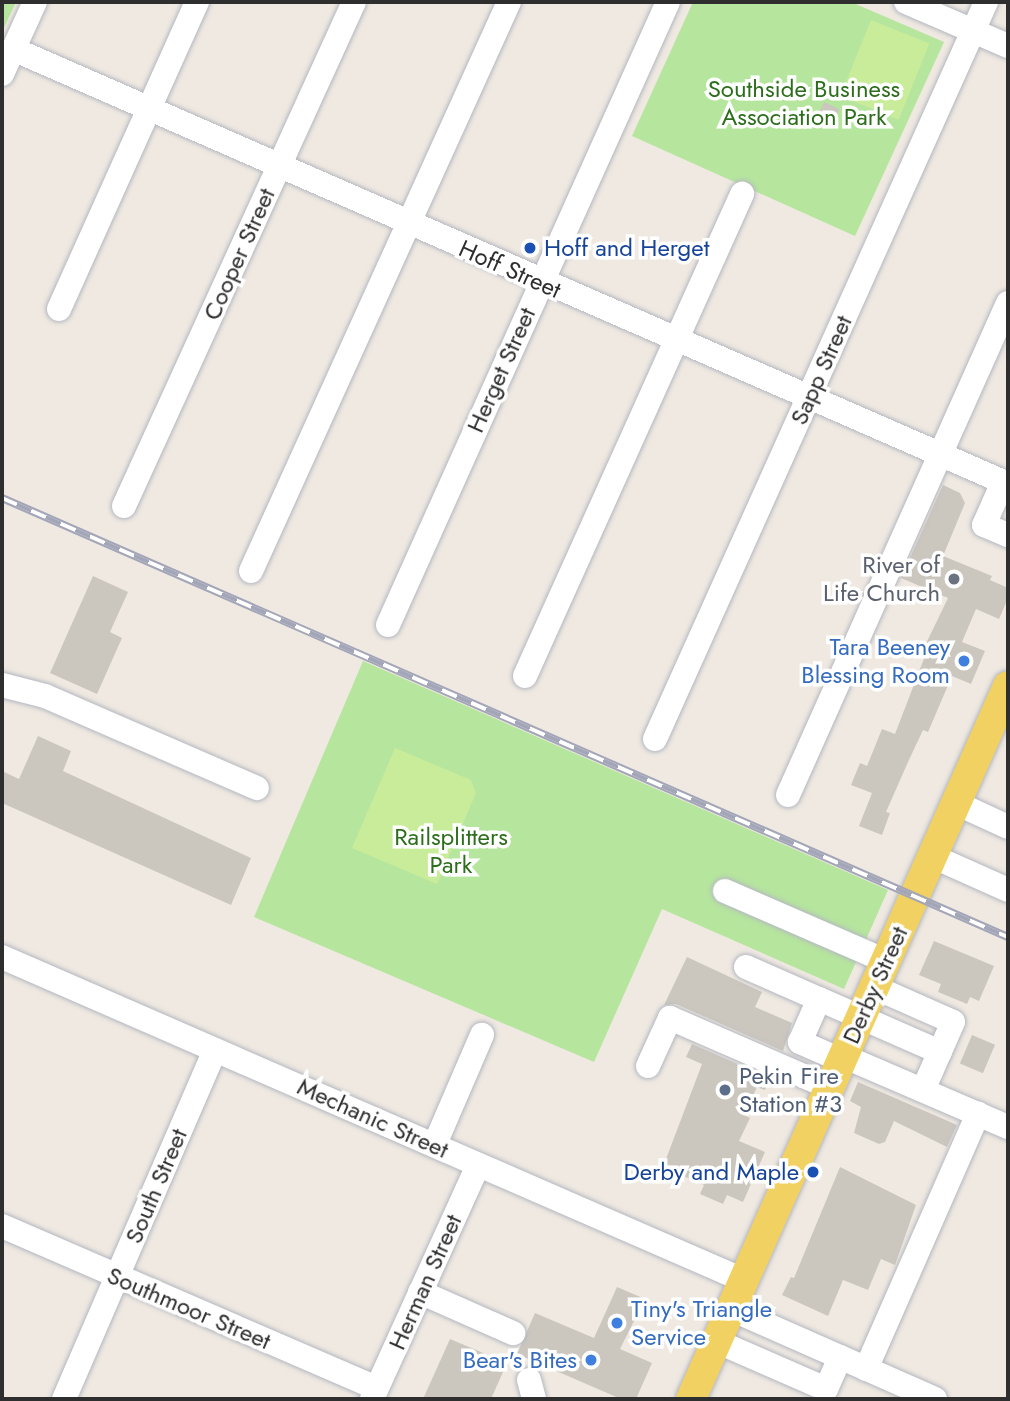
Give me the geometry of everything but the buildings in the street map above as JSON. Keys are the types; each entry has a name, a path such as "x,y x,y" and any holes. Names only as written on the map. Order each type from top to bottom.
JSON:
{"main road":[{"name":"Derby Street","path":"691,1399 1008,685"}],"street":[{"path":"2,74 35,2"},
{"path":"59,309 197,2"},
{"name":"Cooper Street","path":"124,506 354,2"},
{"path":"251,571 509,2"},
{"name":"Herget Street","path":"388,625 667,2"},
{"path":"906,2 1008,46"},
{"name":"Sapp Street","path":"655,739 986,2"},
{"name":"Hoff Street","path":"13,49 407,224 1005,483"},
{"path":"526,676 742,194"},
{"path":"788,795 1008,303"},
{"path":"1005,483 984,525 1008,535"},
{"path":"2,685 45,696 257,788"},
{"path":"956,803 1008,827"},
{"path":"932,856 1008,890"},
{"path":"725,891 880,974 953,1021 923,1090"},
{"name":"Mechanic Street","path":"2,957 743,1280"},
{"path":"746,967 940,1052"},
{"path":"819,999 800,1042 838,1068"},
{"path":"648,1066 670,1018 838,1068 923,1090 1008,1127"},
{"path":"435,1144 482,1035"},
{"name":"South Street","path":"64,1399 215,1050"},
{"path":"866,1369 978,1114"},
{"name":"Herman Street","path":"375,1394 478,1165"},
{"name":"Southmoor Street","path":"2,1226 375,1394"},
{"path":"420,1292 513,1333"},
{"path":"731,1309 935,1399"},
{"path":"716,1341 826,1389 840,1357"}],"green space":[{"path":"2,2 16,2 2,32"},
{"name":"Southside Business Association Park","path":"693,2 851,2 944,42 855,236 632,136"},
{"path":"871,20 929,44 899,120 840,96"},
{"name":"Railsplitters Park","path":"363,661 888,890 844,989 662,909 594,1062 254,917"},
{"path":"395,748 471,780 476,793 437,884 352,848"}],"railway":[{"path":"2,498 1008,937"}],"place":[{"name":"Hoff and Herget","path":"530,248"},
{"name":"River of Life Church","path":"954,579"},
{"name":"Tara Beeney Blessing Room","path":"964,661"},
{"name":"Pekin Fire Station #3","path":"725,1090"},
{"name":"Derby and Maple","path":"813,1172"},
{"name":"Tiny's Triangle Service","path":"617,1323"},
{"name":"Bear's Bites","path":"591,1360"}]}
